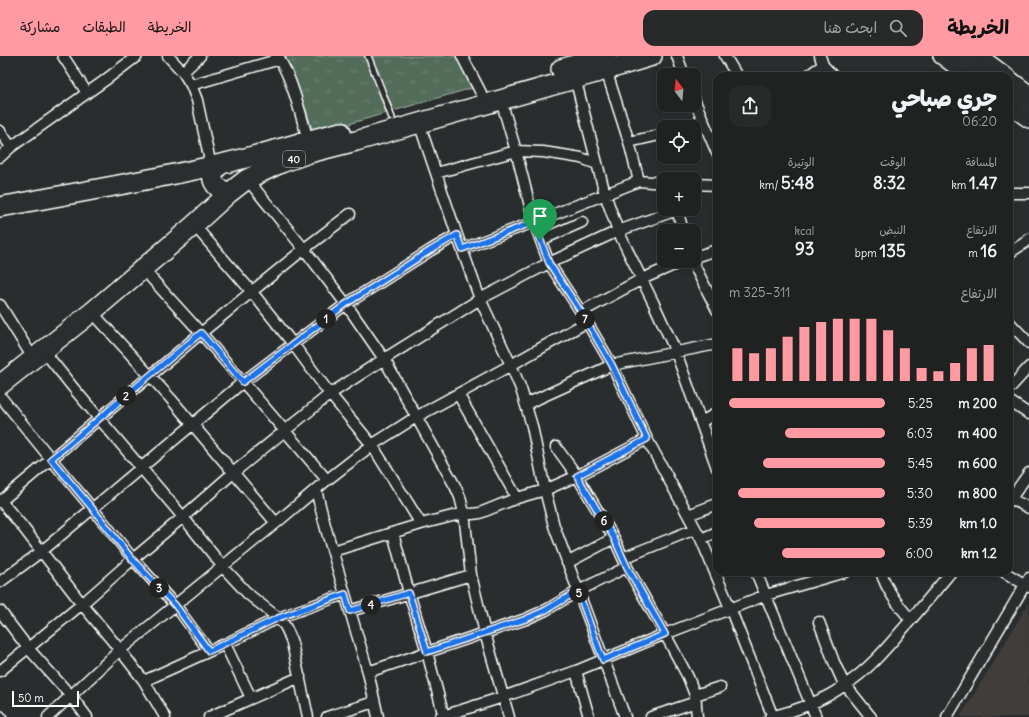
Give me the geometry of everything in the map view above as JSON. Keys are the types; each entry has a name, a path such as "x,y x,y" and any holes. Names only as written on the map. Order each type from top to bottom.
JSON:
{"highway":[{"name":"40","path":"0,207 216,166 602,60 652,56"},
{"path":"961,56 981,72"},
{"name":"40","path":"0,385 92,312 247,179 281,163 309,153 575,78 602,60"},
{"path":"1013,96 1029,106"},
{"path":"216,166 212,175 214,183 222,190 229,193"}],"street":[{"path":"63,56 87,93"},
{"path":"0,157 11,147 137,56"},
{"path":"168,56 183,72 191,85 197,100 216,166"},
{"path":"183,72 200,56"},
{"path":"677,56 681,68"},
{"path":"725,56 735,72"},
{"path":"941,56 963,72"},
{"path":"980,56 1001,72"},
{"path":"464,57 481,93"},
{"path":"191,85 278,58 284,66 308,140"},
{"path":"602,60 629,142 639,181"},
{"path":"811,72 821,61 830,72"},
{"path":"575,78 605,194 618,231 676,352 713,456"},
{"path":"1013,81 1029,93"},
{"path":"501,100 534,222 549,263 581,312 612,365 647,439 701,539 713,568"},
{"path":"1013,109 1029,120"},
{"path":"699,112 713,144"},
{"path":"419,123 480,299 511,366 526,404 554,526 625,717"},
{"path":"0,131 11,147"},
{"path":"629,142 657,136"},
{"path":"436,173 516,151 542,152 563,155 581,158 597,164"},
{"path":"247,179 304,249 346,304 384,359 455,486 460,497 464,513 471,575 485,633 509,717"},
{"path":"462,249 639,181 657,182"},
{"path":"701,184 713,185"},
{"path":"1013,193 1029,193"},
{"path":"165,717 144,681 82,604 42,551 0,501 100,419 149,375 304,249 350,214"},
{"path":"0,671 82,604 132,559 330,394 480,299 549,263 618,231 660,216"},
{"path":"540,240 582,222"},
{"path":"194,225 252,292 330,394 372,445 421,524"},
{"path":"0,582 42,551 243,382 293,344 346,304 457,235"},
{"path":"1013,251 1028,242"},
{"path":"701,255 713,251"},
{"path":"581,312 642,279 667,268"},
{"path":"696,268 713,302"},
{"path":"143,269 201,333 327,480"},
{"path":"0,305 38,354 100,419 183,517 222,567 248,594 278,618 285,626 300,677 308,717"},
{"path":"92,312 193,425 276,523"},
{"path":"48,717 120,650 327,480 372,445 416,417 511,366 587,322"},
{"path":"1013,326 1029,343"},
{"path":"526,404 612,365 713,345"},
{"path":"1013,385 1029,367"},
{"path":"458,394 518,498"},
{"path":"0,396 132,559 175,605 209,651"},
{"path":"1013,403 1029,414"},
{"path":"701,422 713,415"},
{"path":"333,551 421,524 464,513 480,513 518,498 545,490 577,476 647,439"},
{"path":"556,447 577,476 614,538 627,567 688,677 695,699 697,717"},
{"path":"1013,495 1029,473"},
{"path":"316,490 368,672 378,717"},
{"path":"1013,500 1029,508"},
{"path":"688,515 713,506"},
{"path":"623,558 695,529"},
{"path":"393,533 427,652 442,717 576,672 730,608 766,595 831,576"},
{"path":"701,539 713,534"},
{"path":"567,563 614,538"},
{"path":"368,672 538,614 578,591 627,567"},
{"path":"350,611 471,575"},
{"path":"717,576 772,717 811,703 845,685 864,671 881,655 948,576"},
{"path":"758,576 816,717"},
{"path":"883,576 893,598 911,620"},
{"path":"947,717 1028,583 1013,576"},
{"path":"144,681 278,618 345,594"},
{"path":"0,611 28,648 71,696 87,717"},
{"path":"819,622 845,685 871,717"},
{"path":"225,644 251,698"},
{"path":"576,672 589,717"},
{"path":"209,717 300,677"},
{"path":"651,717 720,687"},
{"path":"327,717 374,702"}],"lane":[{"path":"368,56 392,118"}],"shaded area":[{"path":"1029,603 1029,717 960,717"}],"green space":[{"path":"278,56 456,56 472,88 314,134 292,69"}],"route":[{"path":"534,222 540,240 549,263 581,312 612,365 647,439 577,476 614,538 627,567 665,634 603,660 578,591 546,610 526,619 427,652 409,593 350,611 345,594 278,618 209,651 175,605 132,559 51,459 100,419 149,375 201,333 243,382 346,304 457,235 462,249 534,222"}]}
